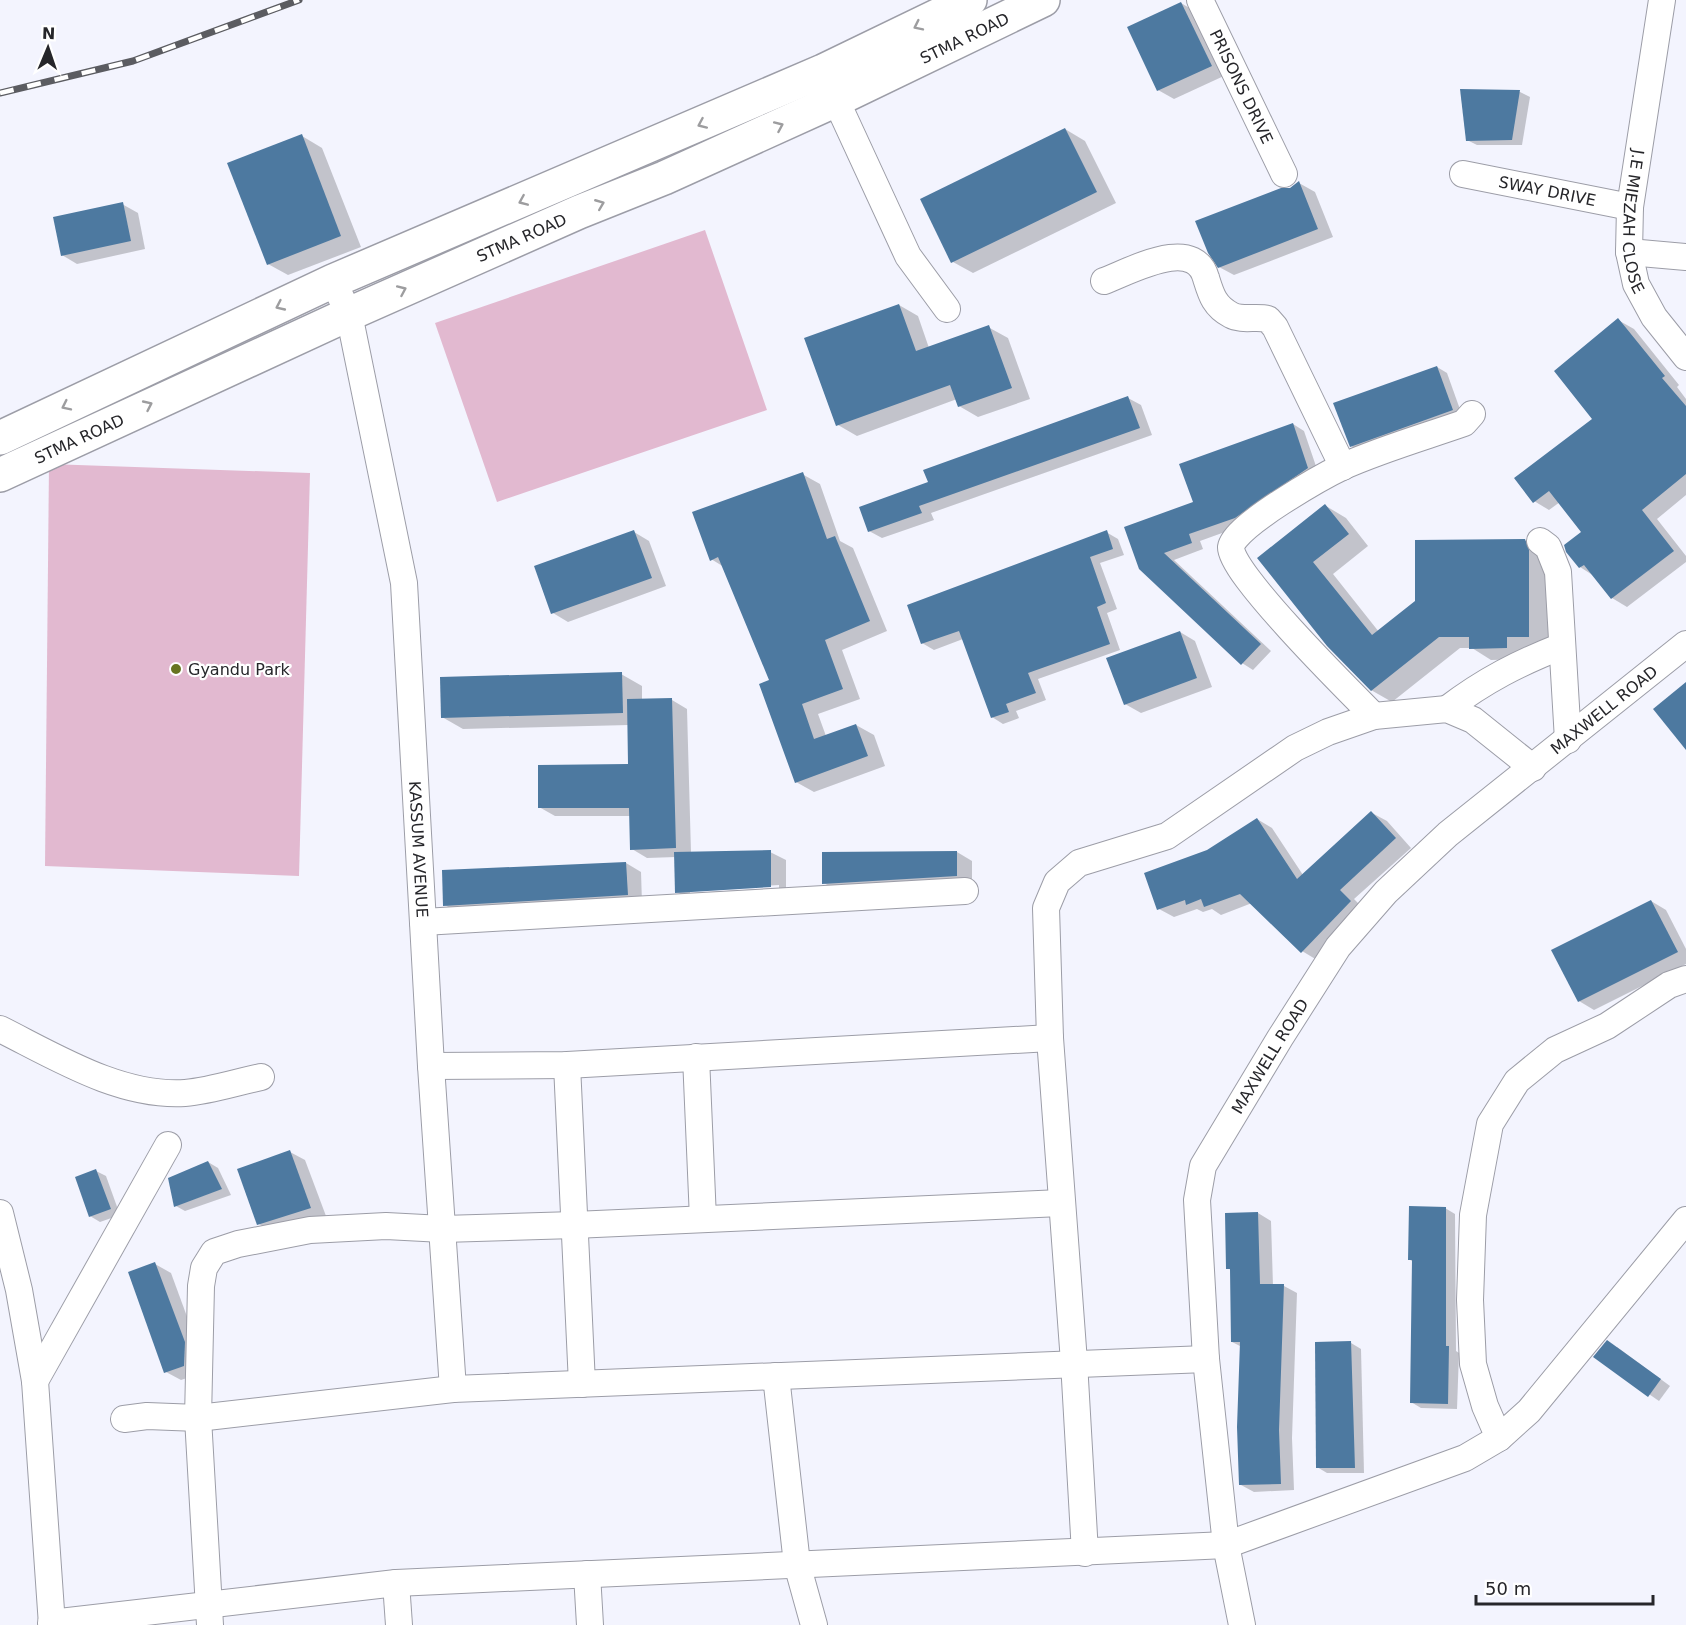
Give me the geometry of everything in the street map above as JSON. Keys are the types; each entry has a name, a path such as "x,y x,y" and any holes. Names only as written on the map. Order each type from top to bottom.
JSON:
{"main road":[{"name":"STMA ROAD","path":"0,438 333,281 823,71 970,0"},
{"name":"STMA ROAD","path":"0,475 349,314 579,212 664,178 836,100 1042,0"}],"street":[{"name":"PRISONS DRIVE","path":"1200,0 1284,174"},
{"name":"J.E MIEZAH CLOSE","path":"1662,0 1630,207 1629,252 1636,284 1654,317 1686,357"},
{"path":"836,100 908,256 947,309"},
{"name":"SWAY DRIVE","path":"1463,174 1630,207"},
{"path":"1629,252 1686,257"},
{"path":"1104,281 1168,258 1186,255 1198,262 1206,276 1210,295 1223,309 1232,316 1268,319 1275,327 1343,466"},
{"name":"KASSUM AVENUE","path":"333,281 349,314 404,583 431,1066 453,1389"},
{"path":"1374,716 1283,620 1234,563 1231,547 1237,535 1252,521 1343,466 1464,423 1472,414"},
{"path":"1540,541 1548,547 1557,572 1568,740"},
{"name":"MAXWELL ROAD","path":"1242,1625 1226,1545 1206,1359 1197,1200 1203,1167 1338,947 1386,892 1448,834 1686,644"},
{"path":"1447,709 1477,686 1509,667 1562,646"},
{"path":"1085,1553 1074,1362 1050,1038 1046,908 1057,882 1079,863 1167,836 1295,748 1328,732 1374,716 1447,709 1473,720 1533,768"},
{"path":"423,922 965,891"},
{"path":"1499,1438 1485,1406 1473,1364 1470,1300 1473,1215 1490,1124 1517,1081 1555,1050 1607,1026 1669,986 1686,979"},
{"path":"0,1029 77,1068 130,1086 155,1091 186,1093 261,1077"},
{"path":"431,1066 567,1065 1050,1038"},
{"path":"696,1057 703,1219"},
{"path":"567,1065 582,1384"},
{"path":"35,1381 69,1325 168,1145"},
{"path":"209,1615 198,1419 201,1286 204,1268 214,1252 238,1244 310,1230 386,1226 443,1229 1061,1203"},
{"path":"0,1213 20,1290 35,1381 52,1624 209,1615 396,1584 1226,1545 1465,1458 1499,1438 1529,1411 1686,1220"},
{"path":"123,1419 147,1416 198,1419 453,1389 1074,1362 1206,1359"},
{"path":"776,1376 797,1564 814,1625"},
{"path":"587,1574 590,1625"},
{"path":"396,1584 399,1625"}],"shaded area":[{"path":"705,230 767,410 497,502 435,323"},
{"name":"Gyandu Park","path":"49,464 310,473 299,876 45,866"}],"building":[{"path":"1181,2 1212,66 1157,91 1127,27"},
{"path":"1460,89 1520,90 1512,140 1466,141"},
{"path":"1065,128 1097,192 951,263 920,199"},
{"path":"302,134 341,236 267,265 227,163"},
{"path":"1299,181 1318,229 1218,268 1208,253 1195,221 1281,188 1290,188"},
{"path":"123,202 131,241 61,256 53,217"},
{"path":"899,304 916,351 989,325 1012,388 958,407 950,385 836,426 804,338"},
{"path":"1618,318 1665,376 1662,378 1686,406 1686,474 1642,510 1674,551 1611,599 1584,565 1579,568 1566,552 1564,545 1581,532 1549,491 1533,503 1514,478 1592,419 1554,371"},
{"path":"1437,366 1453,410 1350,447 1333,403"},
{"path":"1128,396 1140,428 919,506 922,513 868,532 859,507 928,482 923,470"},
{"path":"1293,423 1308,468 1235,518 1189,534 1192,543 1164,553 1261,644 1241,665 1139,569 1124,527 1193,502 1179,464"},
{"path":"803,472 827,539 835,536 870,621 825,640 843,689 802,704 814,739 856,724 868,756 795,783 759,684 769,680 718,557 710,561 692,512"},
{"path":"1325,504 1349,534 1313,562 1372,635 1415,601 1415,540 1525,539 1529,550 1529,637 1507,637 1507,648 1469,649 1469,637 1439,637 1371,691 1327,646 1257,558"},
{"path":"634,530 652,578 551,614 534,566"},
{"path":"1107,530 1113,549 1090,557 1106,603 1097,607 1110,644 1028,673 1036,693 1006,704 1009,712 991,718 959,631 921,644 907,605"},
{"path":"1180,631 1197,678 1124,705 1106,658"},
{"path":"622,672 623,713 441,718 440,677"},
{"path":"1686,682 1686,750 1653,709"},
{"path":"672,698 676,848 630,850 629,808 538,808 538,765 628,764 627,699"},
{"path":"1371,811 1396,838 1340,890 1351,901 1301,953 1240,894 1204,907 1201,899 1186,905 1185,900 1157,910 1144,873 1207,850 1257,818 1297,879"},
{"path":"771,850 771,887 675,893 674,852"},
{"path":"957,851 957,876 822,884 822,852"},
{"path":"626,862 628,895 443,906 442,870"},
{"path":"1651,900 1678,952 1578,1002 1551,950"},
{"path":"290,1150 311,1208 257,1225 237,1169"},
{"path":"208,1161 222,1189 174,1207 168,1178"},
{"path":"96,1169 111,1209 89,1217 75,1177"},
{"path":"1409,1206 1446,1207 1448,1404 1410,1403 1412,1260 1408,1260"},
{"path":"1258,1212 1260,1284 1284,1284 1279,1430 1281,1484 1239,1485 1237,1427 1240,1342 1231,1342 1230,1269 1226,1269 1225,1213"},
{"path":"155,1262 185,1342 184,1366 164,1373 128,1272"},
{"path":"1607,1340 1661,1379 1648,1397 1593,1357"},
{"path":"1351,1341 1355,1468 1316,1468 1315,1342"}],"railway":[{"path":"0,93 133,61 299,0"}],"place":[{"name":"Gyandu Park","path":"176,669"}]}
